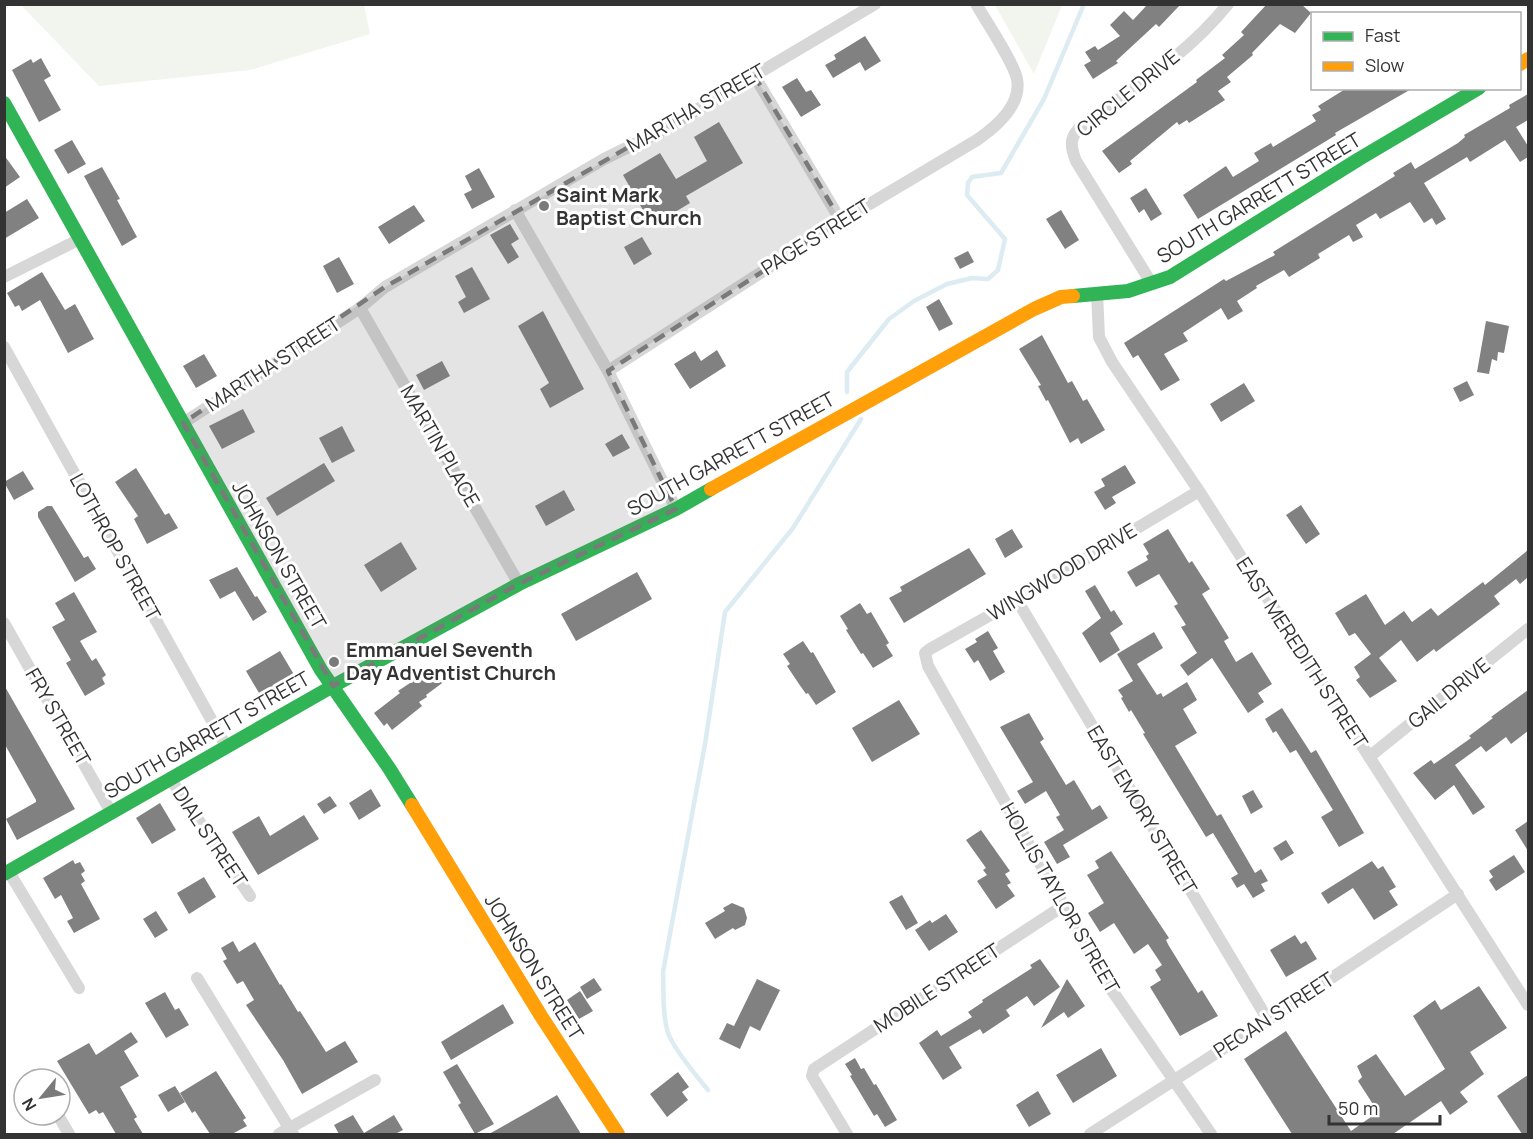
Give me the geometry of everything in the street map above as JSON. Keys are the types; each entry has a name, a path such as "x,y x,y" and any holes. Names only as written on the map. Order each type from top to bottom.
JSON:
{"street":[{"name":"MARTHA STREET","path":"183,423 360,308 385,287 604,159 659,132 875,4"},
{"name":"PAGE STREET","path":"608,371 841,221 988,133 1006,114 1016,96 1017,78 976,4"},
{"name":"CIRCLE DRIVE","path":"1152,284 1076,160 1070,145 1071,139 1077,129 1205,30 1228,4"},
{"path":"754,75 841,221"},
{"name":"SOUTH GARRETT STREET","path":"7,873 333,686 519,584 676,509 1034,309 1060,297 1128,291 1170,277 1359,159 1476,90"},
{"name":"JOHNSON STREET","path":"4,103 316,659 389,768 541,1016 618,1134"},
{"path":"515,210 608,371 676,509"},
{"path":"4,278 80,238"},
{"name":"EAST MEREDITH STREET","path":"1097,293 1097,323 1104,349 1199,491 1528,1002"},
{"name":"MARTIN PLACE","path":"360,308 519,584"},
{"name":"LOTHROP STREET","path":"4,347 226,746"},
{"name":"WINGWOOD DRIVE","path":"926,653 1199,491"},
{"name":"EAST EMORY STREET","path":"1017,600 1268,1020"},
{"name":"FRY STREET","path":"4,623 111,812"},
{"name":"GAIL DRIVE","path":"1369,757 1528,629"},
{"name":"HOLLIS TAYLOR STREET","path":"926,653 928,666 1063,906 1129,1017 1210,1134"},
{"name":"DIAL STREET","path":"170,778 250,896"},
{"path":"7,873 79,988"},
{"name":"PECAN STREET","path":"1090,1134 1458,894"},
{"name":"MOBILE STREET","path":"847,1134 812,1076 817,1066 1063,906"},
{"path":"197,978 288,1132 375,1080"}],"highlighted area":[{"path":"754,75 841,221 608,371 676,509 519,584 333,686 183,423 385,287"}],"shaded area":[{"path":"21,5 364,5 370,34 250,70 99,86"},
{"path":"995,5 1062,5 1034,74"}],"building":[{"path":"1148,4 1181,4 1159,27 1156,24 1116,61 1118,63 1093,79 1084,65 1091,61 1085,52 1095,46 1098,50 1120,36 1110,25 1124,11 1133,20"},
{"path":"1267,4 1301,4 1311,13 1295,33 1280,24 1252,53 1253,55 1227,77 1231,82 1218,91 1225,100 1189,123 1187,120 1179,125 1177,122 1130,161 1132,164 1119,173 1102,151 1197,82 1196,80 1225,58 1222,55 1244,35 1241,32"},
{"path":"865,36 881,61 865,71 860,62 833,78 825,65 836,59 834,55"},
{"path":"41,58 51,76 44,80 61,110 39,122 12,70 31,59 33,63"},
{"path":"797,78 806,92 811,90 821,105 801,117 782,87"},
{"path":"1344,90 1410,90 1335,133 1336,135 1198,219 1183,195 1226,166 1233,177 1259,161 1254,153 1271,143 1273,147 1316,121 1312,115 1321,110 1318,106"},
{"path":"1528,94 1528,120 1516,127 1528,146 1528,157 1520,162 1505,140 1470,162 1467,157 1424,183 1446,219 1436,225 1432,218 1424,223 1410,202 1380,219 1376,213 1356,225 1363,237 1353,242 1349,235 1318,254 1320,258 1289,277 1284,270 1256,286 1257,288 1237,301 1243,311 1228,320 1221,308 1183,333 1188,341 1164,354 1180,380 1161,391 1138,355 1133,358 1124,343 1224,279 1226,281 1275,255 1273,252 1395,176 1393,173 1411,162 1415,169 1458,143 1465,137 1464,135 1510,108 1509,105"},
{"path":"719,122 743,163 686,196 690,203 652,226 623,175 660,153 676,179 707,161 694,137"},
{"path":"72,140 86,164 68,174 54,150"},
{"path":"4,155 20,177 4,188"},
{"path":"102,167 137,237 122,246 84,176"},
{"path":"479,168 495,197 472,209 464,194 472,190 465,176"},
{"path":"1146,188 1162,214 1151,221 1144,209 1139,213 1130,198"},
{"path":"27,199 39,218 4,239 4,213"},
{"path":"414,205 425,221 389,244 378,227"},
{"path":"1061,210 1079,240 1065,249 1046,219"},
{"path":"510,224 519,239 511,244 519,257 508,264 490,235"},
{"path":"642,237 652,254 634,265 624,247"},
{"path":"968,251 974,262 960,269 954,258"},
{"path":"339,257 354,284 337,293 323,266"},
{"path":"472,267 490,299 464,313 458,302 466,297 455,276"},
{"path":"42,272 65,310 75,304 94,339 68,353 40,300 22,311 19,305 15,307 7,293"},
{"path":"939,299 953,324 939,331 926,307"},
{"path":"543,311 584,389 550,408 540,389 549,383 518,326"},
{"path":"1486,321 1509,326 1504,353 1498,352 1497,361 1492,359 1489,374 1477,372"},
{"path":"1042,335 1068,383 1072,381 1083,401 1087,399 1105,430 1081,444 1078,438 1070,443 1048,400 1046,401 1038,386 1041,385 1019,349"},
{"path":"717,350 726,366 690,389 674,364 695,351 701,361"},
{"path":"204,354 217,376 196,388 183,366"},
{"path":"442,361 450,376 424,390 416,375"},
{"path":"1467,381 1474,395 1460,402 1453,388"},
{"path":"1244,383 1255,401 1221,422 1210,404"},
{"path":"243,409 255,432 222,449 209,426"},
{"path":"342,426 355,451 332,463 319,438"},
{"path":"622,434 630,448 613,457 605,444"},
{"path":"324,463 335,481 277,516 266,498"},
{"path":"1125,465 1136,483 1112,497 1116,503 1105,510 1094,492 1105,486 1101,479"},
{"path":"136,468 165,515 169,513 178,528 147,544 134,519 138,516 115,482"},
{"path":"23,471 34,489 14,500 4,482"},
{"path":"564,490 575,510 546,526 535,506"},
{"path":"1301,505 1320,534 1306,544 1286,515"},
{"path":"47,506 52,506 84,558 88,556 96,569 75,582 38,517 38,512"},
{"path":"1012,529 1023,547 1005,558 995,539"},
{"path":"1168,529 1189,563 1192,561 1210,589 1202,594 1229,638 1224,641 1236,662 1252,652 1272,684 1258,693 1264,702 1248,713 1212,658 1188,676 1180,665 1197,653 1181,627 1186,625 1174,606 1178,604 1159,574 1136,587 1127,572 1148,560 1146,556 1149,554 1143,544"},
{"path":"401,542 417,569 381,592 364,565"},
{"path":"969,548 986,574 904,623 889,598 902,591 900,587"},
{"path":"1528,550 1528,577 1520,584 1516,579 1494,596 1500,604 1436,652 1434,649 1417,662 1401,640 1379,658 1397,681 1370,698 1356,680 1360,677 1354,667 1371,654 1355,633 1349,636 1335,613 1366,594 1385,625 1404,611 1412,622 1431,608 1438,616 1483,582 1485,585"},
{"path":"237,567 267,612 253,621 235,591 220,599 209,580"},
{"path":"637,572 652,599 576,641 561,614"},
{"path":"1095,585 1111,612 1114,610 1123,624 1110,633 1120,650 1100,663 1082,633 1101,618 1085,591"},
{"path":"74,592 97,632 80,641 92,661 96,658 106,675 102,678 105,684 85,696 66,663 71,660 52,627 65,620 55,603"},
{"path":"860,603 867,614 871,612 889,643 886,645 893,656 873,668 863,653 861,654 840,616"},
{"path":"988,631 998,648 993,651 1005,672 990,681 978,660 974,663 965,649 977,642 975,639"},
{"path":"1154,632 1163,648 1137,664 1157,695 1161,693 1163,697 1187,682 1197,700 1183,709 1197,733 1175,746 1217,816 1221,814 1255,873 1261,869 1268,881 1261,884 1265,891 1253,898 1244,884 1237,888 1231,878 1238,874 1213,833 1206,837 1143,734 1145,733 1131,710 1129,712 1118,690 1133,681 1117,654"},
{"path":"803,641 811,653 813,652 836,692 816,705 787,666 790,664 783,654"},
{"path":"280,651 296,678 262,698 246,671"},
{"path":"434,667 445,681 419,702 422,706 392,730 387,723 384,726 374,713 400,693 398,691"},
{"path":"4,685 75,809 17,840 6,819 36,800 4,743"},
{"path":"1528,690 1528,731 1511,744 1506,737 1486,752 1481,746 1455,765 1485,807 1473,815 1454,785 1435,800 1413,773 1431,760 1434,764 1471,738 1469,736 1493,718 1491,717"},
{"path":"899,700 920,734 872,762 852,728"},
{"path":"1282,708 1311,753 1316,750 1364,833 1339,847 1321,817 1333,810 1296,750 1290,753 1276,731 1273,733 1265,719"},
{"path":"1029,713 1044,739 1040,742 1066,785 1074,780 1092,810 1100,805 1108,818 1063,845 1070,857 1057,864 1044,842 1064,830 1056,817 1060,815 1046,791 1025,804 1017,791 1033,782 1000,727"},
{"path":"371,789 381,806 359,820 349,803"},
{"path":"1253,790 1263,807 1251,814 1242,796"},
{"path":"330,796 337,806 324,814 317,804"},
{"path":"160,803 176,830 152,844 136,818"},
{"path":"304,815 319,839 258,875 232,832 259,816 270,836"},
{"path":"1528,821 1528,851 1515,830"},
{"path":"981,830 1010,871 1005,874 1011,883 1007,885 1015,896 996,909 977,881 987,875 983,870 986,868 966,840"},
{"path":"1286,840 1294,853 1281,861 1273,848"},
{"path":"1111,851 1169,938 1166,940 1169,946 1198,993 1202,990 1218,1016 1180,1036 1150,987 1161,980 1155,970 1162,965 1148,944 1134,954 1114,923 1100,932 1088,913 1104,903 1087,875 1099,868 1095,861"},
{"path":"1514,855 1525,872 1496,891 1489,880 1493,877 1489,871"},
{"path":"73,860 75,864 80,862 85,871 81,874 85,881 81,884 100,919 74,933 67,921 73,918 61,895 55,899 43,878"},
{"path":"1372,861 1378,869 1383,866 1396,887 1389,891 1398,905 1374,920 1353,888 1328,904 1321,893"},
{"path":"204,877 216,897 189,914 177,893"},
{"path":"902,895 918,923 906,930 889,902"},
{"path":"732,903 744,908 747,918 745,925 735,930 733,928 715,939 705,923 725,911 723,908"},
{"path":"156,911 168,930 155,938 143,919"},
{"path":"946,914 958,932 929,951 915,930 930,920 932,923"},
{"path":"1295,935 1301,944 1306,941 1317,959 1286,977 1270,950"},
{"path":"233,941 239,952 255,942 280,985 326,1052 345,1041 358,1062 302,1094 283,1060 246,1005 254,1000 243,981 237,984 223,961 227,959 221,948"},
{"path":"1040,959 1060,987 1034,1006 1027,996 1006,1010 1010,1016 983,1034 980,1029 949,1047 962,1068 943,1080 919,1043 937,1030 941,1036 972,1017 968,1012 983,1002 982,1000 1032,968 1030,965"},
{"path":"594,978 602,990 587,999 580,987"},
{"path":"757,979 780,990 760,1031 750,1026 740,1049 719,1039 727,1023 734,1026"},
{"path":"1067,979 1085,1006 1068,1018 1064,1012 1041,1028"},
{"path":"1479,986 1507,1028 1470,1052 1484,1074 1460,1092 1468,1102 1450,1115 1441,1101 1393,1134 1292,1134 1244,1059 1286,1031 1351,1131 1378,1112 1358,1081 1362,1077 1357,1066 1376,1054 1405,1096 1445,1069 1413,1016 1435,1000 1441,1010"},
{"path":"580,991 593,1011 579,1019 567,1000"},
{"path":"165,992 175,1010 179,1008 189,1025 166,1038 145,1003"},
{"path":"503,1004 514,1023 451,1060 441,1042"},
{"path":"131,1032 138,1042 124,1051 139,1076 120,1087 137,1117 134,1119 143,1134 116,1134 103,1112 99,1114 96,1110 89,1114 72,1086 72,1067 61,1067 57,1061 89,1043 96,1055"},
{"path":"1101,1048 1117,1076 1073,1103 1056,1075"},
{"path":"855,1058 861,1069 864,1068 874,1085 876,1084 897,1120 885,1127 877,1114 874,1116 850,1076 852,1075 845,1064"},
{"path":"457,1064 494,1124 475,1134 458,1105 461,1103 443,1072"},
{"path":"216,1071 246,1118 243,1120 247,1126 232,1134 210,1134 195,1111 192,1113 180,1093"},
{"path":"678,1072 689,1087 682,1092 688,1100 667,1117 650,1094"},
{"path":"1528,1075 1528,1134 1522,1134 1497,1096"},
{"path":"175,1086 185,1102 168,1112 158,1095"},
{"path":"1038,1091 1051,1114 1029,1127 1016,1105"},
{"path":"557,1095 581,1134 489,1134 528,1112"},
{"path":"353,1115 364,1133 394,1115 403,1130 395,1134 339,1134 334,1125"}],"waterway":[{"path":"847,392 847,372 889,319 914,301 947,284 972,278 988,279 998,270 1005,239 967,195 968,183 972,177 1001,173 1044,99 1084,4"},
{"path":"708,1090 680,1054 668,1033 664,1010 663,972 705,744 725,612 793,528 861,419"}],"traffic: fast":[{"path":"1073,296 1128,291 1170,277 1359,159 1476,90"},
{"path":"4,103 321,670 412,805"},
{"path":"4,874 333,686 519,584 676,509 711,489"}],"traffic: slow":[{"path":"1521,63 1528,59"},
{"path":"711,489 1034,309 1061,297 1073,296"},
{"path":"412,805 541,1016 618,1134"}],"place":[{"name":"Saint Mark Baptist Church","path":"544,206"},
{"name":"Emmanuel Seventh Day Adventist Church","path":"334,662"}]}
